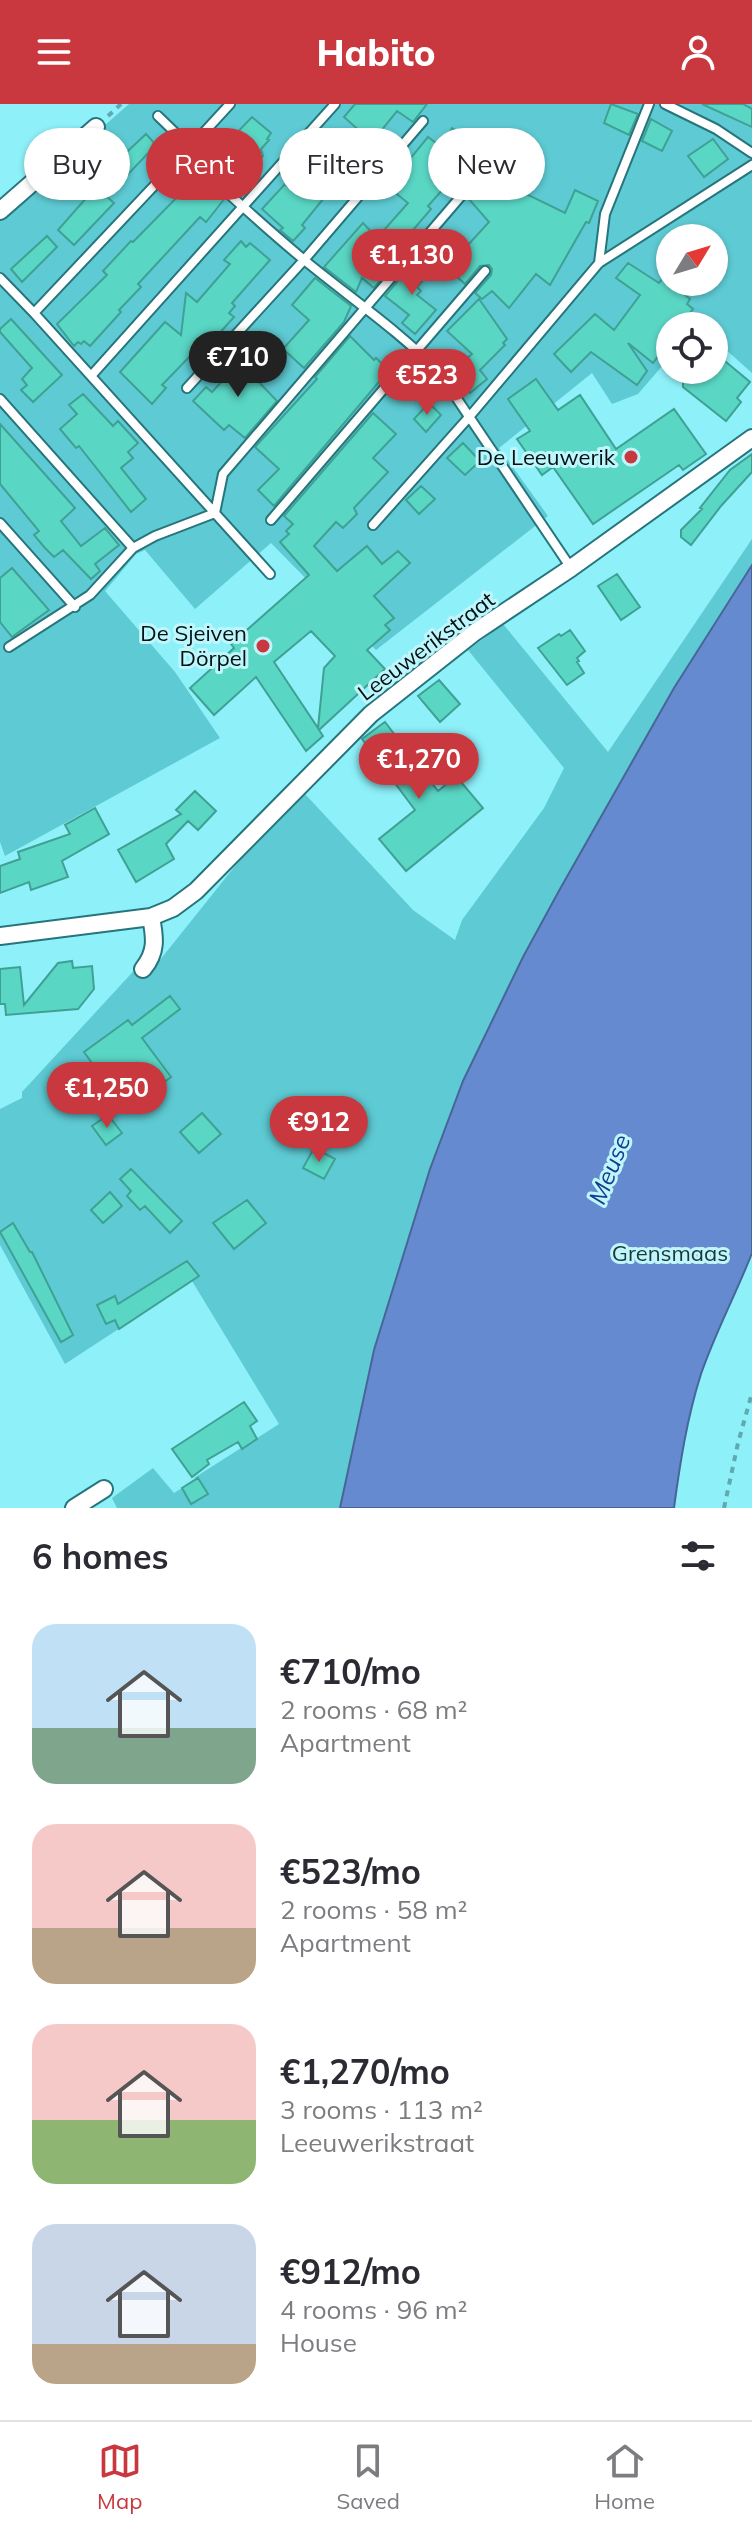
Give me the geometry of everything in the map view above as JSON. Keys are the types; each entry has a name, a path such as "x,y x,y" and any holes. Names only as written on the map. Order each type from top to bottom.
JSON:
{"street":[{"path":"0,211 96,127"},
{"name":"Leeuwerikstraat","path":"0,936 151,917 173,908 196,891 371,714 475,632 571,568 752,438"},
{"path":"143,969 153,952 155,938 151,917"},
{"path":"74,1508 104,1489"}],"lane":[{"path":"208,128 230,104"},
{"path":"91,376 335,104"},
{"path":"599,263 605,214 649,104"},
{"path":"665,104 716,129 752,153"},
{"path":"158,116 168,128"},
{"path":"187,388 304,260 423,121"},
{"path":"373,525 599,263 752,165"},
{"path":"34,313 146,194"},
{"path":"235,200 304,260 417,350 439,372 571,568"},
{"path":"215,513 223,474 458,200"},
{"path":"271,520 485,271"},
{"path":"0,278 270,574"},
{"path":"0,399 133,548"},
{"path":"9,647 75,607 104,581 133,548 155,536 215,513"},
{"path":"0,523 75,607"}],"path":[{"path":"724,1508 752,1393"}],"shaded area":[{"path":"129,104 752,104 752,373 728,352 728,312 656,312 656,373 638,394 612,404 592,373 499,448 548,516 376,650 271,543 195,609 145,550 136,554 105,591 175,672 220,738 5,856 0,842 0,217 24,196 24,200 130,200 130,128 102,128"},
{"path":"752,539 752,565 674,688 560,889 463,1081 430,1169 374,1350 340,1508 117,1508 112,1498 153,1468 174,1493 182,1488 191,1503 208,1494 199,1478 194,1478 279,1424 192,1281 65,1364 0,1245 0,1109 22,1098 22,1092 141,963 152,970 247,851 305,794 413,910 455,940 462,920 544,808 564,768 468,650 503,624 608,752"}],"water":[{"name":"Meuse","path":"752,565 752,1253 701,1374 684,1441 674,1508 340,1508 374,1350 430,1169 463,1081 560,889 674,688"}],"building":[{"path":"355,104 427,104 413,122 397,111 383,128 356,128 344,117"},
{"path":"611,104 638,114 629,135 604,123"},
{"path":"702,104 743,104 752,109 752,127"},
{"path":"252,117 271,133 269,140 263,147 263,128 241,128"},
{"path":"651,119 672,131 662,151 642,141"},
{"path":"146,134 146,155 130,172 130,149"},
{"path":"428,137 428,200 433,200 428,206 431,209 401,244 406,249 374,288 362,278 356,292 324,267 363,223 377,238 408,203 404,200 412,200 412,156"},
{"path":"713,139 728,159 704,177 688,156"},
{"path":"575,190 598,201 589,223 586,222 550,285 536,274 509,308 492,291 482,299 475,293 491,275 489,265 480,266 465,284 447,268 489,222 470,200 538,200 565,213"},
{"path":"279,191 279,200 322,200 293,241 262,209"},
{"path":"85,200 111,200 114,203 74,245 58,230"},
{"path":"174,200 223,200 206,222 200,217 138,284 141,287 90,346 84,341 74,346 57,324 107,275 103,271"},
{"path":"47,236 57,247 22,282 11,269"},
{"path":"241,241 246,247 250,243 270,260 232,303 235,306 229,313 234,317 199,356 194,352 162,385 166,388 152,404 120,372 165,322 181,335 186,293 197,302 230,264 224,260"},
{"path":"417,258 430,271 417,287 421,291 417,295 436,310 415,334 402,323 409,315 385,296"},
{"path":"628,263 656,281 656,296 686,296 690,299 687,304 693,309 691,312 656,312 656,359 653,363 628,343 647,371 637,385 591,352 571,372 554,354 595,314 614,330 640,295 616,278"},
{"path":"315,278 351,306 344,322 304,368 283,349 309,320 292,305"},
{"path":"479,299 507,339 503,343 505,345 480,370 487,379 470,393 452,371 472,354 447,331"},
{"path":"11,319 62,375 33,402 21,390 27,385 22,379 32,368 0,332"},
{"path":"350,336 389,370 274,506 258,490 279,469 255,447 317,379 315,377"},
{"path":"248,353 264,368 255,378 277,401 245,438 229,425 224,430 193,401 206,387 212,392"},
{"path":"728,364 750,382 737,398 741,402 726,421 683,384 728,384"},
{"path":"536,379 558,410 580,395 616,449 674,409 706,454 683,470 679,465 593,524 553,467 542,475 517,439 530,431 508,399"},
{"path":"83,394 113,426 118,421 138,443 128,452 133,458 121,468 146,499 131,512 79,446 76,448 60,429 77,414 69,405"},
{"path":"429,403 441,415 426,432 414,419"},
{"path":"373,413 396,434 373,458 388,472 354,508 357,514 343,528 336,522 314,546 337,571 367,546 382,564 398,551 410,563 374,596 394,618 385,625 390,630 367,650 385,669 319,730 323,736 306,751 256,677 214,715 190,688 234,648 231,644 309,575 280,542 289,534 286,531 293,524 284,516","holes":["311,631 335,656 324,668 318,728 274,662"]},
{"path":"0,424 75,508 61,521 81,546 105,528 119,545 95,564 100,571 91,579 63,550 54,557 45,548 34,535 39,531 0,484"},
{"path":"463,443 480,461 465,475 447,458"},
{"path":"752,454 752,472 691,545 681,537 681,530 702,509 730,470"},
{"path":"421,486 435,499 419,514 406,500"},
{"path":"12,568 49,610 12,637 0,622 0,578"},
{"path":"617,574 640,607 621,620 598,586"},
{"path":"570,630 585,651 577,658 584,673 567,685 538,648"},
{"path":"439,680 460,704 440,722 418,696"},
{"path":"385,722 438,791 456,776 483,808 406,871 379,839 415,810 362,739"},
{"path":"195,791 216,811 198,830 188,821 166,844 174,859 136,882 118,850 181,814 176,810"},
{"path":"95,808 109,834 62,861 68,877 31,890 29,882 0,893 0,866 20,859 18,852 70,834 65,825"},
{"path":"72,961 73,968 92,966 94,989 78,1009 6,1015 5,1004 0,1004 0,969 20,967 24,1005 58,963"},
{"path":"170,996 180,1009 142,1038 171,1077 155,1089 136,1063 107,1084 84,1052 128,1020 132,1025"},
{"path":"202,1113 221,1134 199,1153 180,1132"},
{"path":"108,1115 122,1133 106,1145 92,1126"},
{"path":"314,1148 335,1159 324,1179 303,1168"},
{"path":"131,1169 182,1221 170,1233 145,1206 140,1210 127,1196 131,1191 120,1179"},
{"path":"110,1192 122,1206 103,1223 91,1210"},
{"path":"247,1200 266,1223 234,1249 213,1223"},
{"path":"13,1223 32,1252 73,1335 61,1342 0,1232"},
{"path":"187,1261 199,1276 119,1329 115,1320 106,1324 97,1305 115,1296 118,1304"},
{"path":"244,1402 257,1421 250,1426 257,1439 242,1449 238,1442 207,1460 209,1464 192,1477 172,1449"},
{"path":"198,1478 208,1494 191,1504 182,1488"}],"place":[{"name":"De Leeuwerik","path":"631,457"},
{"name":"De Sjeiven Dörpel","path":"263,646"}],"park label":[{"name":"Grensmaas","path":"670,1253"}]}
